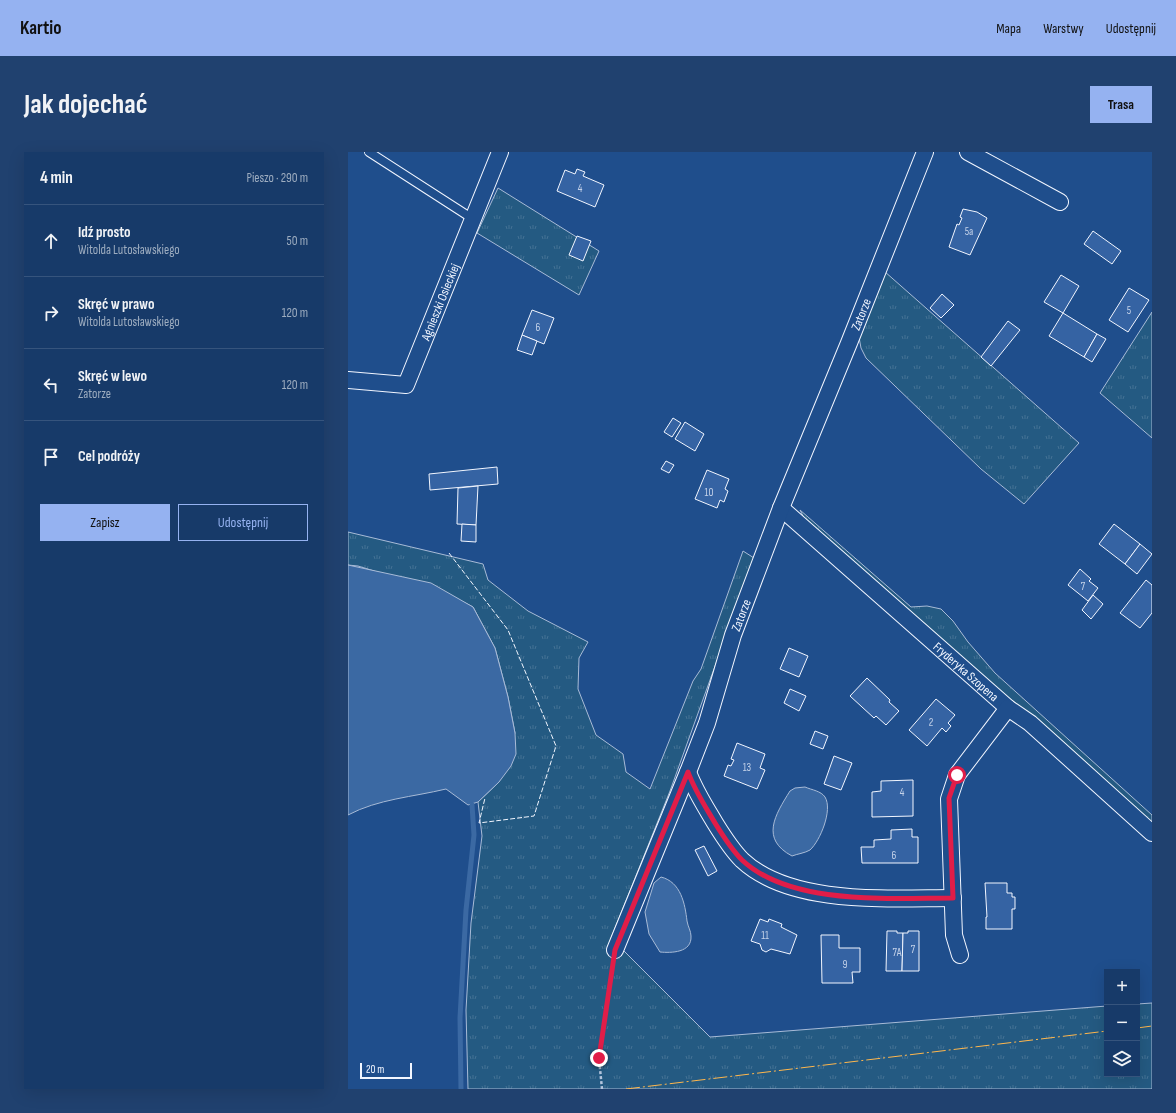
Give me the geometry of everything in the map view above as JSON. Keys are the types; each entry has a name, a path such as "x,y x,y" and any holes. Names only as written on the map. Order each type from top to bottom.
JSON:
{"street":[{"name":"Agnieszki Osieckiej","path":"348,380 406,385 500,152"},
{"name":"Zatorze","path":"615,950 707,723 733,635 781,508 925,152"},
{"path":"968,152 1060,202"},
{"name":"Fryderyka Szopena","path":"781,508 1008,708 1030,723 1152,833"},
{"path":"960,955 954,935 949,798 957,775 1008,708"},
{"path":"688,772 695,791 731,848 742,860 758,872 782,884 822,894 873,897 953,898"}],"lane":[{"path":"369,152 473,219"}],"path":[{"path":"602,1089 599,1058 615,950"}],"green space":[{"path":"498,188 599,251 579,295 477,233"},
{"path":"884,271 1079,443 1024,504 981,469 866,358 861,348 859,337"},
{"path":"1152,312 1152,438 1100,393"},
{"path":"800,510 911,607 927,606 941,609 953,621 968,642 995,673 1152,815 1152,826 804,518"},
{"path":"348,532 483,564 488,580 528,611 588,642 579,658 578,689 596,735 623,754 626,772 650,789 693,681 701,669 743,551 754,558 670,791 611,938 710,1037 1104,1006 1104,1077 1140,1077 1140,1004 1152,1003 1152,1089 468,1089 466,1010 471,923 482,836 478,802 499,782 515,733 508,697 495,648 473,607 448,594 358,566 348,565"}],"shaded area":[{"path":"348,565 431,583 473,607 495,648 508,697 515,733 516,754 511,766 499,782 478,802 468,805 446,789 371,805 348,815"},
{"path":"805,787 819,792 825,797 827,803 826,817 821,833 814,846 808,851 792,856 782,849 776,842 773,834 773,826 779,809 790,791 795,788"},
{"path":"661,877 673,884 681,894 685,908 687,923 691,934 688,946 680,951 660,952 649,934 645,912 654,883"}],"building":[{"path":"577,169 585,172 583,176 604,185 595,207 557,191 565,170 575,174"},
{"path":"963,209 977,212 987,218 970,255 949,247 957,224 959,225 962,218 960,217"},
{"path":"1093,231 1121,251 1112,264 1084,244"},
{"path":"577,236 591,241 583,261 569,255"},
{"path":"1061,275 1079,286 1063,313 1044,302"},
{"path":"1129,288 1149,300 1128,332 1109,320"},
{"path":"942,294 954,305 941,318 930,308"},
{"path":"532,310 554,318 544,344 522,335"},
{"path":"1063,313 1097,334 1084,357 1049,336"},
{"path":"1008,321 1020,330 991,366 981,357"},
{"path":"1097,334 1106,339 1092,362 1084,357"},
{"path":"522,335 537,341 532,355 517,350"},
{"path":"673,418 681,423 672,437 664,432"},
{"path":"685,422 704,434 695,451 675,439"},
{"path":"666,461 674,465 669,473 661,469"},
{"path":"497,467 498,484 430,490 429,474"},
{"path":"707,470 729,479 725,489 728,491 724,502 720,500 717,508 695,499"},
{"path":"478,486 476,525 457,524 458,488"},
{"path":"462,524 476,525 476,542 461,541"},
{"path":"1114,524 1140,544 1125,564 1099,544"},
{"path":"1140,544 1152,554 1137,574 1125,564"},
{"path":"1080,569 1091,579 1089,581 1098,588 1088,601 1068,585"},
{"path":"1146,580 1152,585 1152,613 1140,628 1120,613"},
{"path":"1093,595 1103,604 1091,619 1082,610"},
{"path":"789,648 808,656 799,677 780,669"},
{"path":"867,678 899,711 886,725 876,716 874,718 850,696"},
{"path":"790,689 806,696 799,711 784,703"},
{"path":"936,699 955,715 948,723 951,726 946,732 942,728 927,746 909,730"},
{"path":"815,731 828,736 823,749 810,744"},
{"path":"737,743 765,754 760,768 765,770 757,789 724,776 728,765 731,766 734,760 731,759"},
{"path":"834,756 852,763 841,790 824,784"},
{"path":"913,780 913,816 872,817 872,792 881,791 881,781"},
{"path":"912,829 912,837 918,837 918,863 862,863 861,847 874,847 874,840 891,839 891,830"},
{"path":"704,846 717,871 708,876 695,850"},
{"path":"985,883 1007,883 1007,893 1012,893 1012,897 1015,897 1015,909 1012,909 1012,929 986,929 987,917"},
{"path":"760,919 768,922 769,919 782,924 781,927 797,935 790,954 771,949 766,952 762,950 760,944 751,941"},
{"path":"887,931 897,931 897,933 903,933 902,971 886,971"},
{"path":"908,931 919,931 919,971 902,971 903,933 908,933"},
{"path":"821,935 839,935 839,948 860,948 860,972 852,972 853,983 822,983"}],"waterway":[{"path":"461,1089 460,1018 466,910 474,835 472,805"}],"fence":[{"path":"449,553 508,630 556,746 534,816 479,823 485,798"}],"power":[{"path":"1140,1028 1152,1026"},
{"path":"626,1089 1104,1031"}],"route":[{"path":"599,1058 615,950 688,772 695,791 731,848 742,860 758,872 782,884 822,894 873,897 953,898 949,798 957,775"}]}
